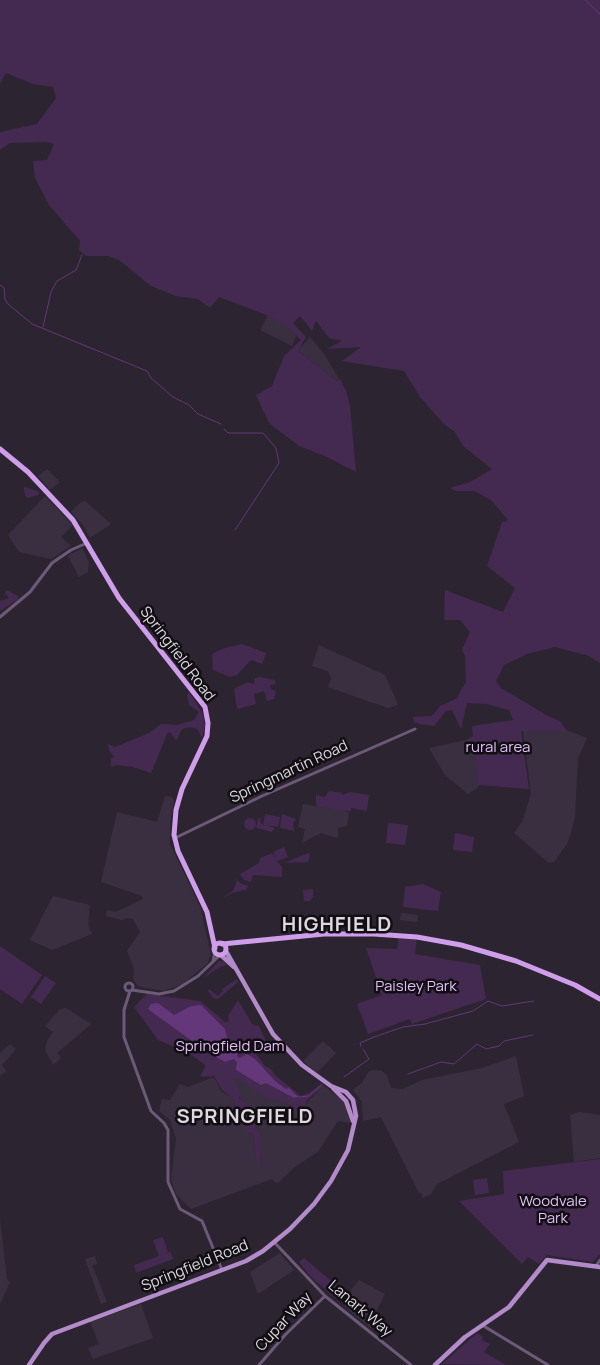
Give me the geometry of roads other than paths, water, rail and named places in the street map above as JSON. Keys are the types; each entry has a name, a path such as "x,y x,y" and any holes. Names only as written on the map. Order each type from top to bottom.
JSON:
{"highway":[{"name":"Springfield Road","path":"0,449 28,472 73,520 119,598 200,700 207,715 207,736 182,789 174,828 174,838 178,851 207,912 221,952"},
{"path":"221,952 221,944 324,934 417,937 468,947 516,961 575,985 600,999"},
{"name":"Springfield Road","path":"214,936 221,944"},
{"path":"221,952 232,943"}],"main road":[{"name":"Springfield Road","path":"221,952 235,968 273,1034 302,1065 331,1086 345,1099 353,1117 354,1127"},
{"name":"Springfield Road","path":"29,1365 39,1349 52,1334 248,1260 274,1242 308,1211 331,1181 348,1150 354,1127 356,1111 351,1097 331,1086"},
{"path":"351,1097 353,1117"},
{"path":"435,1365 465,1337 509,1308 547,1260 598,1266"}],"street":[{"path":"0,617 28,594 52,563 71,550 87,543"},
{"name":"Springmartin Road","path":"174,838 262,796 414,729"},
{"path":"174,828 183,834"},
{"path":"221,952 194,979 174,991 159,994 130,989 126,998 122,1026 126,1043 151,1111 164,1123 168,1130 168,1182 176,1203 184,1212 202,1221 222,1270"},
{"name":"Lanark Way","path":"274,1242 325,1296 411,1365"},
{"path":"598,1266 600,1260"},
{"name":"Cupar Way","path":"259,1365 285,1335 325,1296"},
{"path":"482,1325 548,1365"}],"waterway":[{"path":"585,0 600,14"},
{"path":"43,327 51,292 57,281 76,270 82,255"},
{"path":"0,285 4,288 5,299 8,304 32,324 147,371 151,378 173,397 189,405 198,414 221,424"},
{"path":"224,429 228,433 263,433 276,448 279,463 235,530"},
{"path":"361,1046 360,1043 403,1027 425,1024 473,1011 488,1001 502,1006 534,1001"},
{"path":"408,1074 441,1062 454,1064 477,1044 486,1049 499,1046 504,1041 533,1035"},
{"path":"344,1077 369,1059 363,1049"},
{"path":"298,1097 309,1096 321,1085"}],"district":[{"name":"HIGHFIELD","path":"337,925"},
{"name":"SPRINGFIELD","path":"245,1117"}],"park label":[{"name":"rural area","path":"498,748"},
{"name":"Paisley Park","path":"416,987"},
{"name":"Springfield Dam","path":"230,1047"},
{"name":"Woodvale Park","path":"553,1210"}]}
